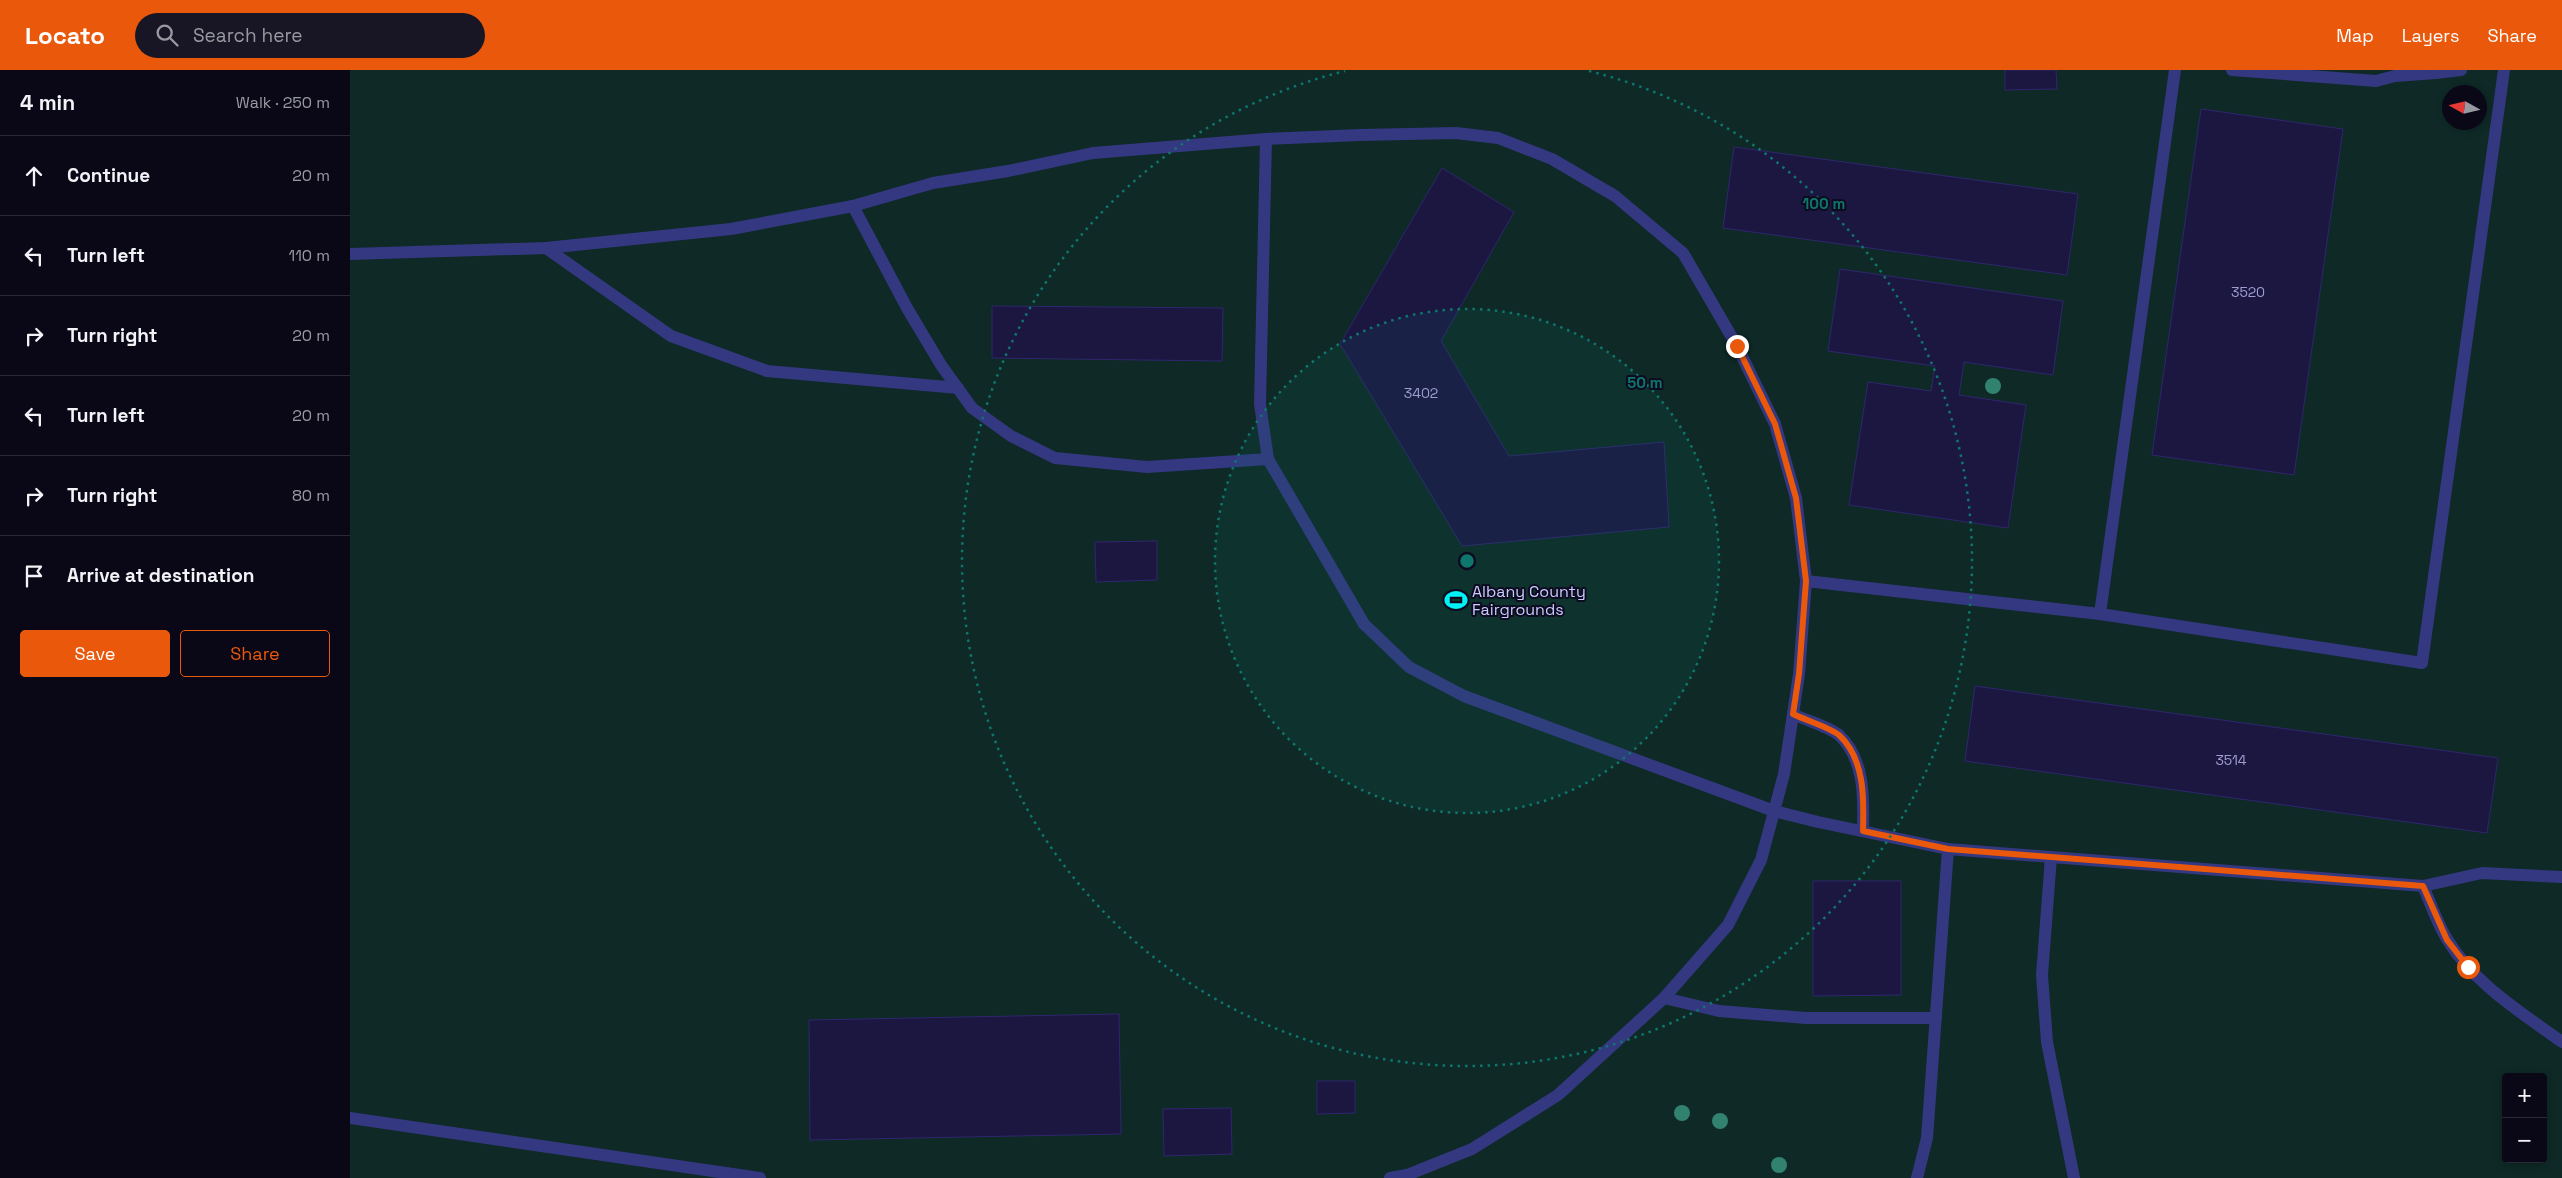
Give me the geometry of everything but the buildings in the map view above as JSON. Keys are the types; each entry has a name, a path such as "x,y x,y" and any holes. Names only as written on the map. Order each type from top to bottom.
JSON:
{"lane":[{"path":"2100,614 2175,70"},
{"path":"2232,70 2376,81 2395,76 2461,70"},
{"path":"1806,581 2100,614 2422,663 2504,70"},
{"path":"350,254 546,248 731,229 853,206 933,183 1008,171 1094,153 1266,139 1456,132 1498,138 1552,159 1622,202 1683,253 1737,346 1775,424 1796,498 1806,581 1799,674 1784,774 1761,860 1728,925 1664,998 1558,1096 1472,1149 1409,1177 1390,1178"},
{"path":"1266,139 1260,404 1268,459 1364,624 1409,667 1464,696 1774,811 1948,849 2423,886 2482,872 2562,876"},
{"path":"853,206 907,308 958,388 972,408 1011,436 1055,458 1147,467 1268,459"},
{"path":"546,248 671,336 767,371 958,388"},
{"path":"1793,714 1838,735 1854,756 1864,792 1863,831"},
{"path":"1917,1178 1927,1138 1948,849"},
{"path":"2051,857 2042,975 2047,1042 2074,1178"},
{"path":"2423,886 2447,940 2468,967 2500,996 2562,1042"},
{"path":"1664,998 1719,1010 1806,1018 1936,1018"},
{"path":"350,1118 760,1178"}],"green space":[{"name":"Albany County Fairgrounds","path":"350,70 2562,70 2562,1178 350,1178"}],"place":[{"name":"Albany County Fairgrounds","path":"1456,600"}],"route":[{"path":"1737,346 1775,424 1796,498 1806,581 1799,674 1793,714 1838,735 1854,756 1864,792 1863,831 1948,849 2423,886 2447,940 2468,967"}]}
